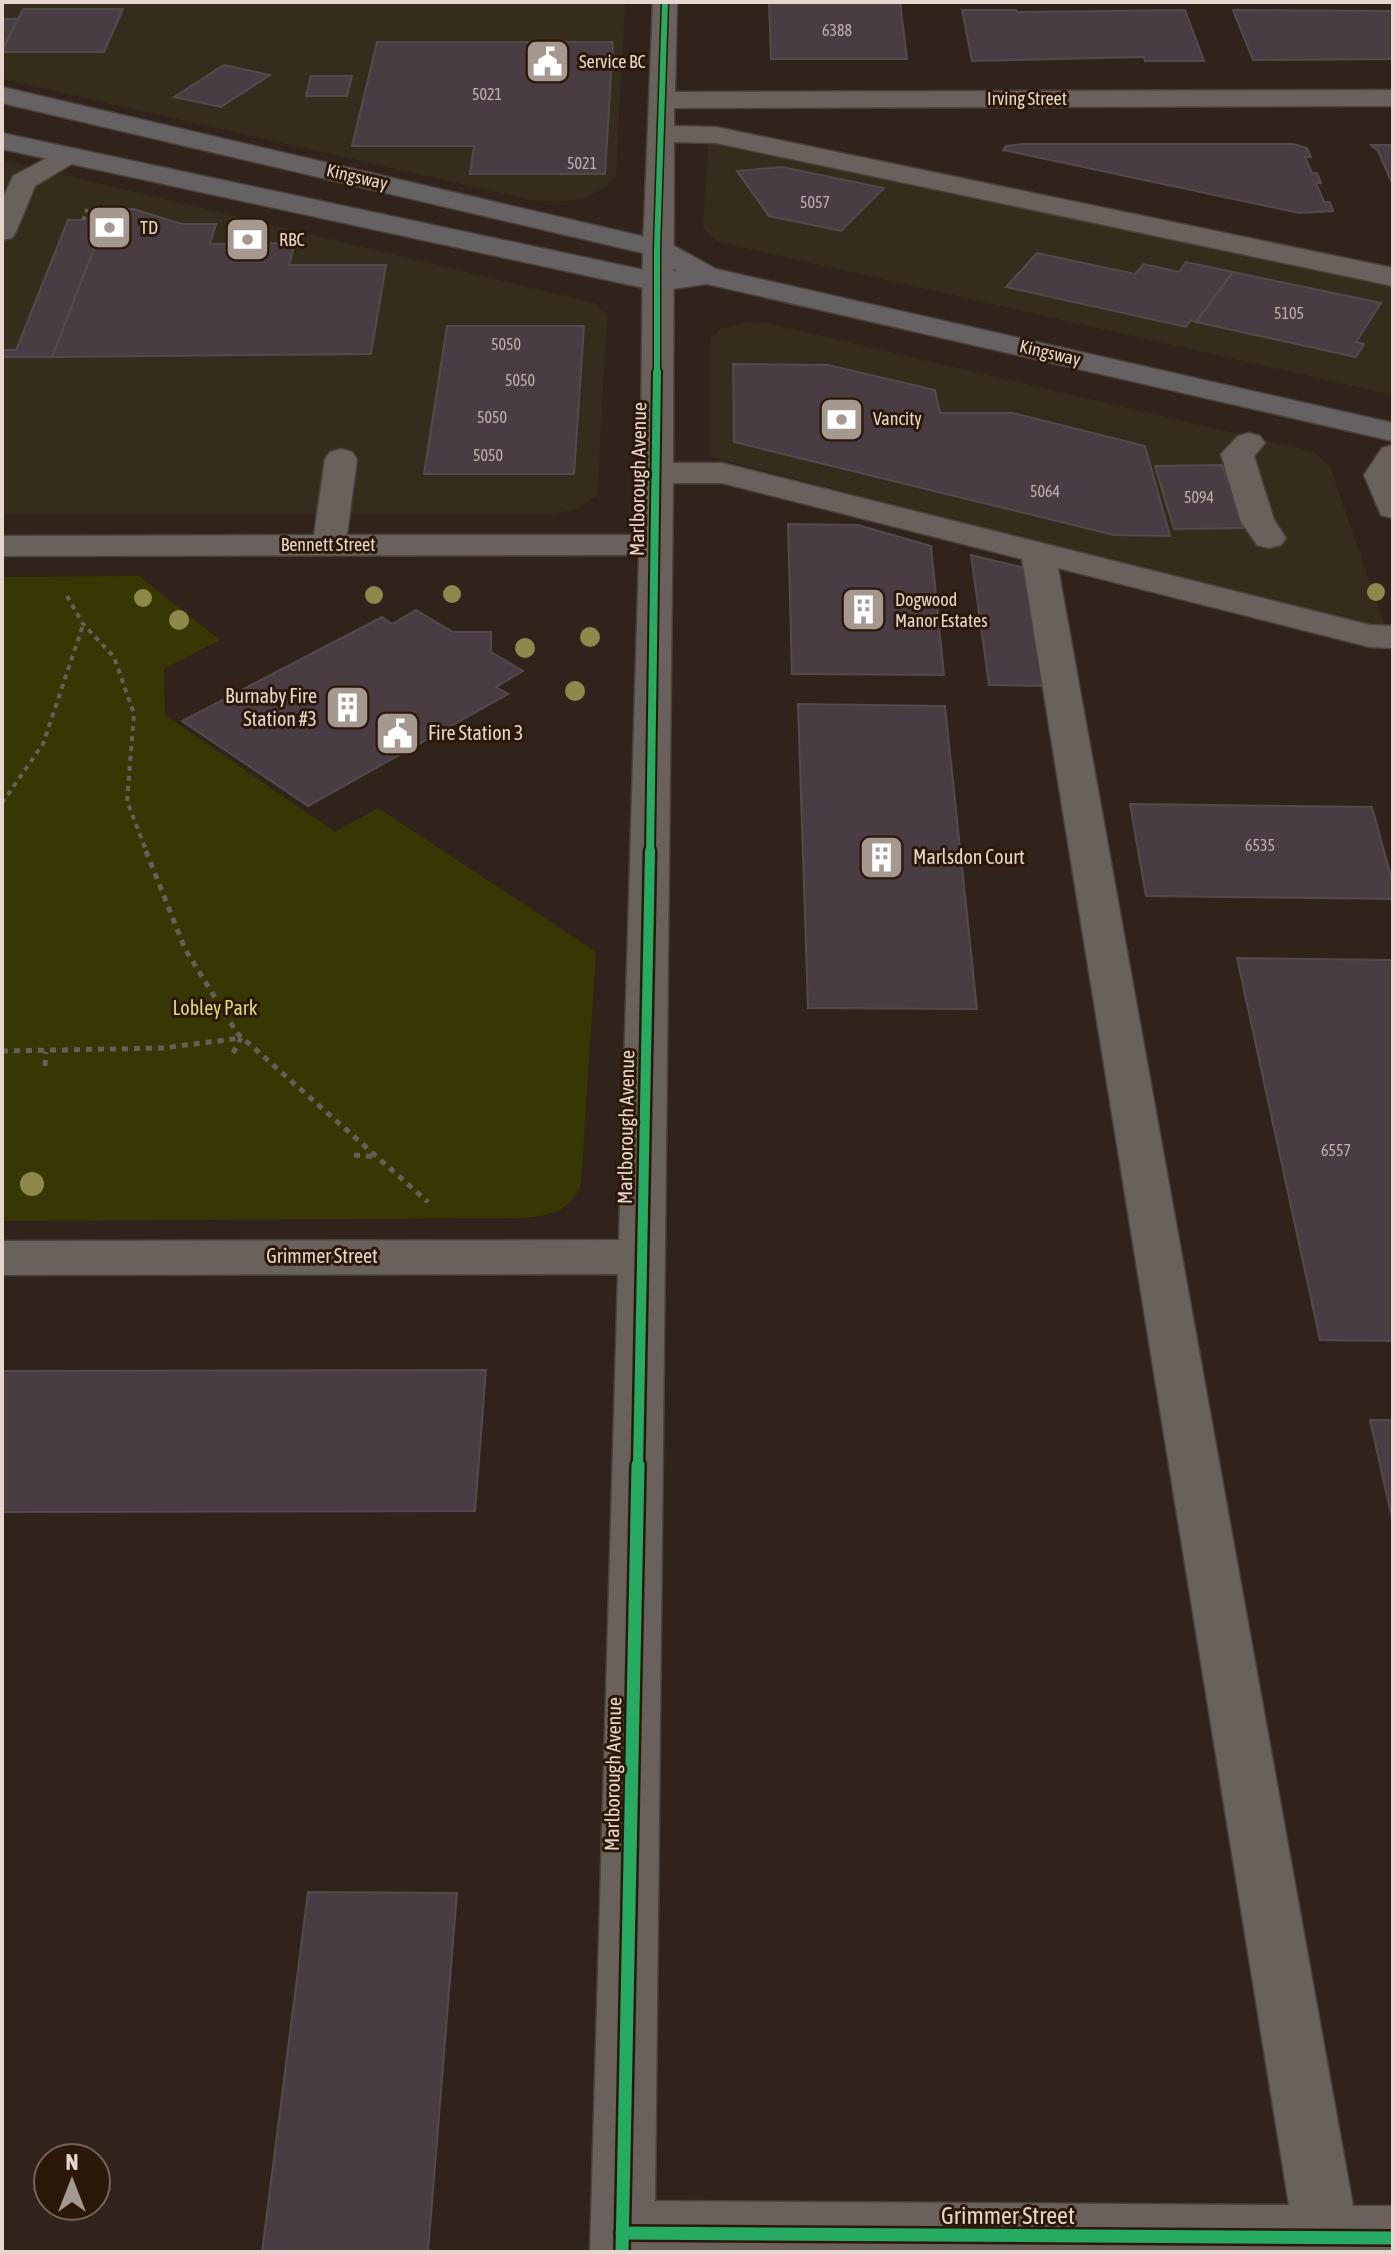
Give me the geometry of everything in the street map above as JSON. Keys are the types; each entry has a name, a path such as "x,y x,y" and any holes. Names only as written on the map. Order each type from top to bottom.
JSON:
{"main road":[{"name":"Kingsway","path":"2,95 657,248 707,275 1393,432"},
{"name":"Kingsway","path":"2,141 658,282 707,275"}],"street":[{"name":"Marlborough Avenue","path":"622,2243 657,473 657,248 665,2"},
{"name":"Irving Street","path":"662,100 1393,98"},
{"path":"661,134 716,135 1393,277"},
{"path":"2,232 23,182 66,156"},
{"path":"1249,443 1237,454 1257,520 1269,538"},
{"path":"1393,455 1380,475 1393,508"},
{"path":"329,545 341,459"},
{"path":"657,473 722,473 1370,636 1393,637"},
{"name":"Bennett Street","path":"2,546 655,545"},
{"path":"1038,552 1328,2244"},
{"name":"Grimmer Street","path":"2,1258 641,1257"},
{"name":"Grimmer Street","path":"622,2243 1328,2244 1393,2238"}],"path":[{"path":"64,591 83,624 114,657 134,714 127,801 185,949 242,1037 431,1204"},
{"path":"2,803 43,744 83,624"},
{"path":"2,1051 163,1048 242,1037"},
{"path":"233,1053 242,1037"},
{"path":"45,1066 46,1052"},
{"path":"354,1155 377,1157"}],"shaded area":[{"path":"2,2 625,2 616,174 607,186 585,198 558,202 532,200 2,79"},
{"path":"709,134 1393,278 1393,395 719,242 703,229"},
{"path":"2,160 594,303 607,314 597,495 578,509 552,514 2,514"},
{"path":"748,322 771,324 1314,452 1330,467 1387,632 711,457 711,340 719,329"}],"green space":[{"name":"Lobley Park","path":"139,576 220,640 164,669 165,715 335,832 378,808 596,952 581,1184 565,1206 541,1216 523,1218 2,1221 2,577"}],"building":[{"path":"769,2 900,2 907,59 771,59"},
{"path":"23,9 123,9 104,52 2,52"},
{"path":"962,10 1185,10 1204,61 1145,61 1144,57 972,61"},
{"path":"1233,10 1393,11 1393,59 1253,60"},
{"path":"2,19 18,19 2,49"},
{"path":"377,42 613,42 605,174 470,174 474,146 352,146"},
{"path":"224,65 270,75 221,107 174,97"},
{"path":"311,76 352,76 347,96 306,96"},
{"path":"1294,144 1307,148 1311,157 1305,157 1312,173 1317,173 1321,183 1316,183 1324,202 1330,202 1333,211 1299,213 1003,150 1006,146"},
{"path":"1371,145 1393,145 1393,185 1378,151"},
{"path":"782,167 884,188 841,231 769,216 737,171"},
{"path":"109,209 133,209 182,224 216,224 210,244 295,243 289,265 386,265 371,354 52,357"},
{"path":"109,209 52,357 2,357 2,350 16,350 68,220 83,220"},
{"path":"1037,253 1135,274 1144,264 1179,272 1186,262 1233,272 1196,322 1191,320 1186,327 1006,287"},
{"path":"1233,272 1381,303 1356,342 1364,344 1356,357 1196,322"},
{"path":"447,326 584,326 574,474 424,474"},
{"path":"733,364 828,365 935,390 940,413 1013,413 1145,446 1170,536 1114,535 734,442"},
{"path":"1222,465 1243,528 1174,529 1155,466"},
{"name":"Dogwood Manor Estates","path":"788,524 858,525 931,546 944,675 792,674"},
{"path":"971,555 1025,568 1044,686 989,685"},
{"name":"Burnaby Fire Station #3","path":"416,610 453,632 491,632 491,652 523,671 496,687 508,694 308,806 182,721 382,617 392,624"},
{"name":"Marlsdon Court","path":"798,704 945,706 977,1009 808,1008"},
{"path":"1130,804 1372,807 1393,884 1393,899 1146,896"},
{"path":"1237,958 1393,960 1393,1341 1320,1340"},
{"path":"486,1370 475,1511 2,1512 2,1371"},
{"path":"1370,1420 1393,1420 1393,1523"},
{"path":"308,1892 457,1893 428,2252 262,2252"}],"cycle path":[{"path":"622,2252 657,502 657,248 665,2"},
{"path":"622,2233 1393,2238"}],"place":[{"name":"Service BC","path":"548,62"},
{"name":"TD","path":"109,228"},
{"name":"RBC","path":"248,240"},
{"name":"Vancity","path":"842,419"},
{"name":"Dogwood Manor Estates","path":"864,610"},
{"name":"Burnaby Fire Station #3","path":"348,707"},
{"name":"Fire Station 3","path":"397,733"},
{"name":"Marlsdon Court","path":"882,857"}]}
